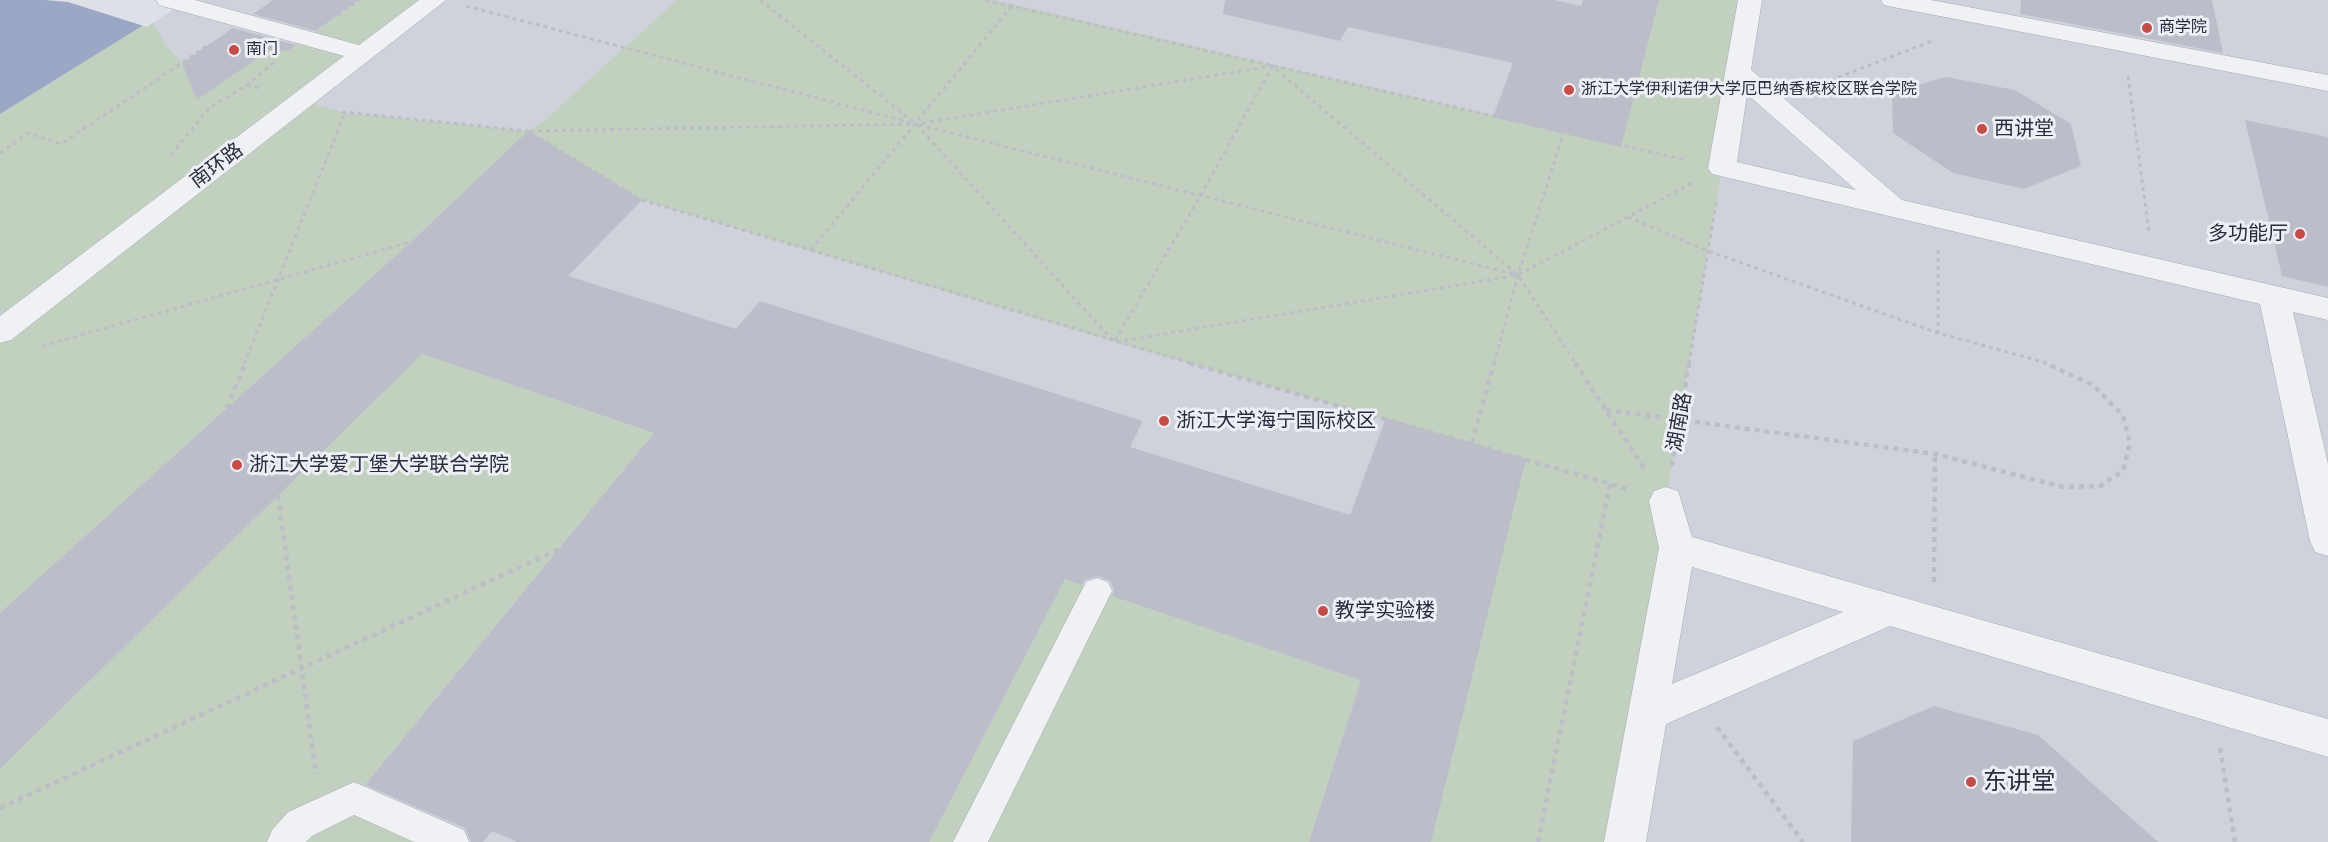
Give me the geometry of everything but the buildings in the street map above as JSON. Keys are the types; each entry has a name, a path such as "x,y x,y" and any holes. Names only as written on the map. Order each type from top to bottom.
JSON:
{"street":[{"path":"168,0 208,7 244,20 363,54"},
{"path":"1750,0 1722,168 2328,309"},
{"path":"1893,0 2328,83"},
{"name":"南环路","path":"0,332 363,54 445,2"},
{"path":"1738,72 1895,208"},
{"path":"2274,297 2328,541"},
{"path":"1625,842 1677,548 1666,501"},
{"path":"1677,548 2328,738"},
{"path":"1647,713 1889,610"}],"lane":[{"path":"970,842 1097,591"},
{"path":"284,842 300,824 354,798 452,842"}],"path":[{"path":"165,162 209,108 247,84 359,0"},
{"path":"760,0 916,124 1114,342"},
{"path":"985,0 1722,168"},
{"path":"445,2 916,124 1518,275"},
{"path":"812,250 1012,6"},
{"path":"1773,102 1990,19"},
{"path":"0,153 28,133 62,144 244,20"},
{"path":"2124,45 2154,269"},
{"path":"247,84 345,113 528,131 916,124 1272,66 1518,275 1666,501"},
{"path":"1114,342 1201,195 1272,66"},
{"path":"227,408 345,113"},
{"path":"528,131 642,200 1114,342 1472,443 1666,501"},
{"path":"1472,443 1518,275 1564,132"},
{"path":"1114,342 1518,275 1722,168"},
{"name":"湖南路","path":"1666,501 1722,168"},
{"path":"1606,410 1935,454 2063,487 2100,486 2123,471 2130,443 2123,416 2093,385 2049,364 1938,333 1708,251 1628,217"},
{"path":"1938,218 1938,333"},
{"path":"33,349 411,242"},
{"path":"1933,623 1935,454"},
{"path":"1538,842 1610,484"},
{"path":"278,496 321,814"},
{"path":"0,808 559,549"},
{"path":"1692,694 1803,842"},
{"path":"2212,704 2235,842"}],"shaded area":[{"name":"浙江大学海宁国际校区","path":"0,0 2328,0 2328,842 0,842"}],"green space":[{"path":"361,0 434,0 303,101 345,113 528,131 411,242 0,613 0,114 152,20 166,46 182,63 200,98 269,50 288,51"},
{"path":"677,0 994,0 1621,145 1659,0 1750,0 1666,501 1625,842 1431,842 1525,459 1114,342 642,200 528,131 545,120"},
{"path":"422,354 654,433 354,798 452,842 0,842 0,769"},
{"path":"1065,579 1361,680 1309,842 929,842"}],"water":[{"path":"0,0 184,0 0,114"}],"pier":[{"path":"45,0 187,0 147,27 68,2"}],"place":[{"name":"商学院","path":"2147,28"},
{"name":"南门","path":"234,50"},
{"name":"浙江大学伊利诺伊大学厄巴纳香槟校区联合学院","path":"1569,90"},
{"name":"西讲堂","path":"1982,129"},
{"name":"多功能厅","path":"2300,234"},
{"name":"浙江大学海宁国际校区","path":"1164,421"},
{"name":"浙江大学爱丁堡大学联合学院","path":"237,465"},
{"name":"教学实验楼","path":"1323,611"},
{"name":"东讲堂","path":"1971,782"}]}
